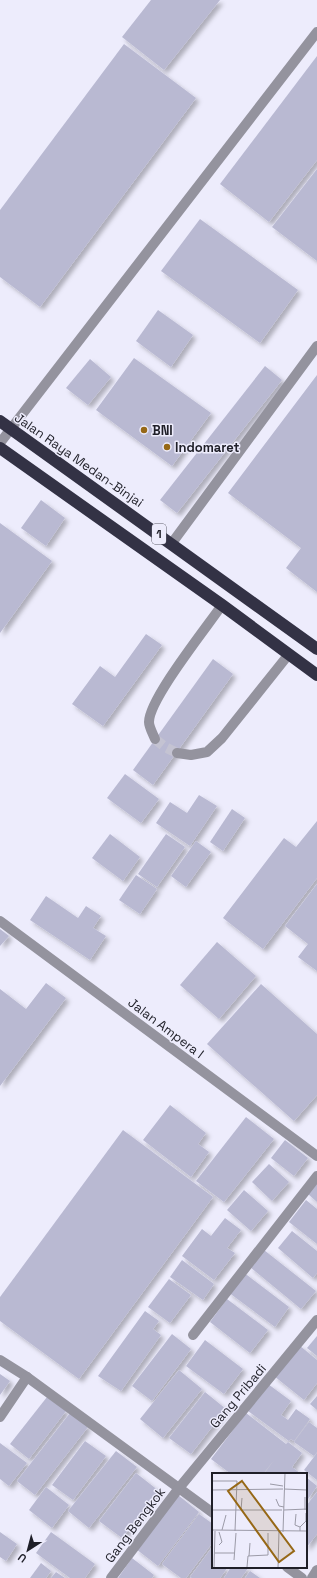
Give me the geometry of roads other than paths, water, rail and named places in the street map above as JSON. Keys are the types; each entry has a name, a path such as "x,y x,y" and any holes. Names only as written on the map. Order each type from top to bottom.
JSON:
{"highway":[{"name":"Jalan Raya Medan-Binjai","path":"0,421 172,543 317,649"},
{"name":"1","path":"0,448 222,605 317,675"}],"street":[{"path":"0,443 10,428 317,32"},
{"path":"172,543 317,346"},
{"path":"155,739 149,722 152,707 162,690 222,605"},
{"path":"177,753 191,755 207,752 222,738 289,654"},
{"name":"Jalan Ampera I","path":"0,921 317,1156"},
{"path":"193,1335 317,1176"},
{"name":"Gang Pribadi","path":"179,1488 317,1320"},
{"path":"0,1360 27,1377 212,1512"},
{"path":"0,1416 27,1377"},
{"name":"Gang Bengkok","path":"111,1578 179,1488"},
{"path":"288,1568 302,1578"},
{"path":"312,1578 317,1570"}],"tunnel":[{"path":"155,739 165,747 177,753"}],"place":[{"name":"BNI","path":"144,430"},
{"name":"Indomaret","path":"167,447"}]}
